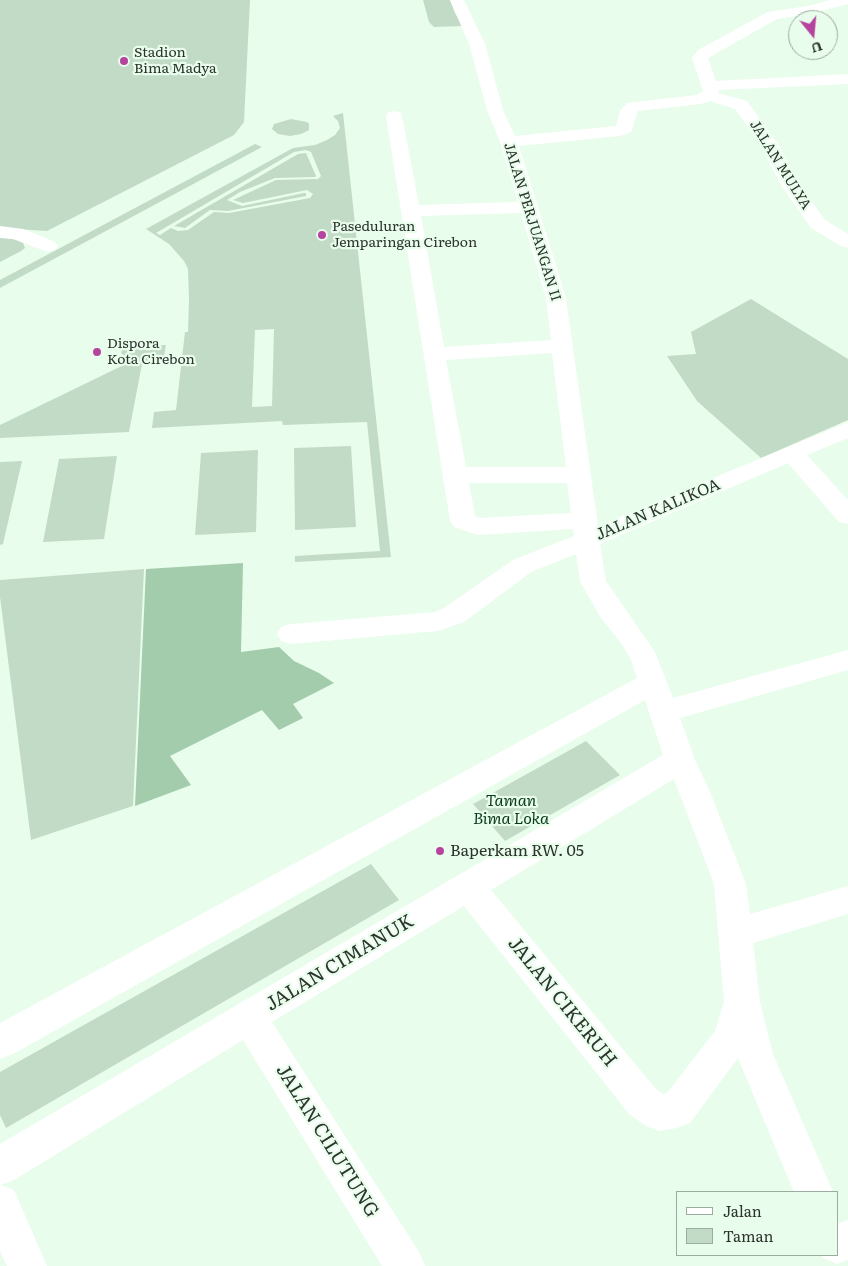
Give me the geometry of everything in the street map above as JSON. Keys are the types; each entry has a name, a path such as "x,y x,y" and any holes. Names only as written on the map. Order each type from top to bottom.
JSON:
{"street":[{"name":"JALAN PERJUANGAN II","path":"457,0 477,44 495,110 509,142 556,298 586,530"},
{"path":"710,90 700,58 703,53 773,15 809,10 847,0"},
{"path":"509,142 620,131 625,128 628,111 633,107 688,102 701,99 710,90 848,79"},
{"name":"JALAN MULYA","path":"710,90 741,105 772,147 788,182 818,224 848,242"},
{"path":"394,116 463,521 478,527 586,530"},
{"path":"410,212 529,207"},
{"path":"827,231 848,222"},
{"path":"0,232 16,233 48,246"},
{"path":"436,361 564,354"},
{"name":"JALAN KALIKOA","path":"742,1002 730,884 699,800 680,760 641,652 609,608 593,581 586,530 792,454 848,429"},
{"path":"792,454 848,516"},
{"path":"455,475 580,475"},
{"path":"291,634 438,621 454,615 522,566 586,530"},
{"path":"664,712 848,660"},
{"path":"0,1042 652,683"},
{"name":"JALAN CIMANUK","path":"0,1166 680,760"},
{"name":"JALAN CIKERUH","path":"468,886 642,1101 659,1113 677,1110 730,1040 742,1002"},
{"path":"736,934 848,900"},
{"path":"742,1002 755,1054 813,1191"},
{"name":"JALAN CILUTUNG","path":"249,1017 405,1266"},
{"path":"0,1204 27,1266"}],"green space":[{"name":"Stadion Bima Madya","path":"0,0 250,0 244,122 234,135 47,231 0,228"},
{"path":"423,0 450,0 463,26 434,27 429,22"},
{"path":"343,113 391,557 295,562 295,556 380,551 367,422 283,425 282,421 152,428 154,412 176,410 185,332 188,332 189,299 188,269 184,261 169,244 146,229 293,148 315,145 327,140 335,135 340,128 338,121 333,116","holes":["306,150 311,152 321,176 318,179 276,180 233,200 243,203 307,190 313,194 310,198 229,213 214,212 188,230 178,231 171,228 160,235 156,233 294,152","274,329 272,406 252,407 255,330"]},
{"path":"291,119 307,122 309,130 290,136 278,134 272,129 274,124"},
{"path":"255,144 262,147 0,288 0,280"},
{"path":"306,153 315,177 275,178 240,192 227,200 242,206 304,193 306,193 306,196 228,211 210,210 185,228 174,226 298,154"},
{"path":"0,237 18,240 23,243 25,248 0,262"},
{"path":"751,299 848,359 848,420 761,458 697,401 667,356 696,354 691,332"},
{"path":"166,345 163,363 142,364 129,432 0,438 0,425 132,361 121,353 123,346"},
{"path":"351,446 356,527 295,530 294,448"},
{"path":"258,450 256,532 195,535 201,453"},
{"path":"117,456 104,539 43,542 59,459"},
{"path":"22,461 3,544 0,545 0,462"},
{"path":"243,563 241,652 279,647 294,661 319,673 334,683 293,704 303,718 279,730 262,710 170,756 191,785 135,806 146,569"},
{"path":"144,569 133,806 31,840 0,597 0,580"},
{"name":"Taman Bima Loka","path":"586,741 620,775 505,841 473,804"},
{"path":"371,864 399,900 6,1128 0,1115 0,1072"}],"place":[{"name":"Stadion Bima Madya","path":"124,61"},
{"name":"Paseduluran Jemparingan Cirebon","path":"322,235"},
{"name":"Dispora Kota Cirebon","path":"97,352"},
{"name":"Baperkam RW. 05","path":"440,851"}]}
